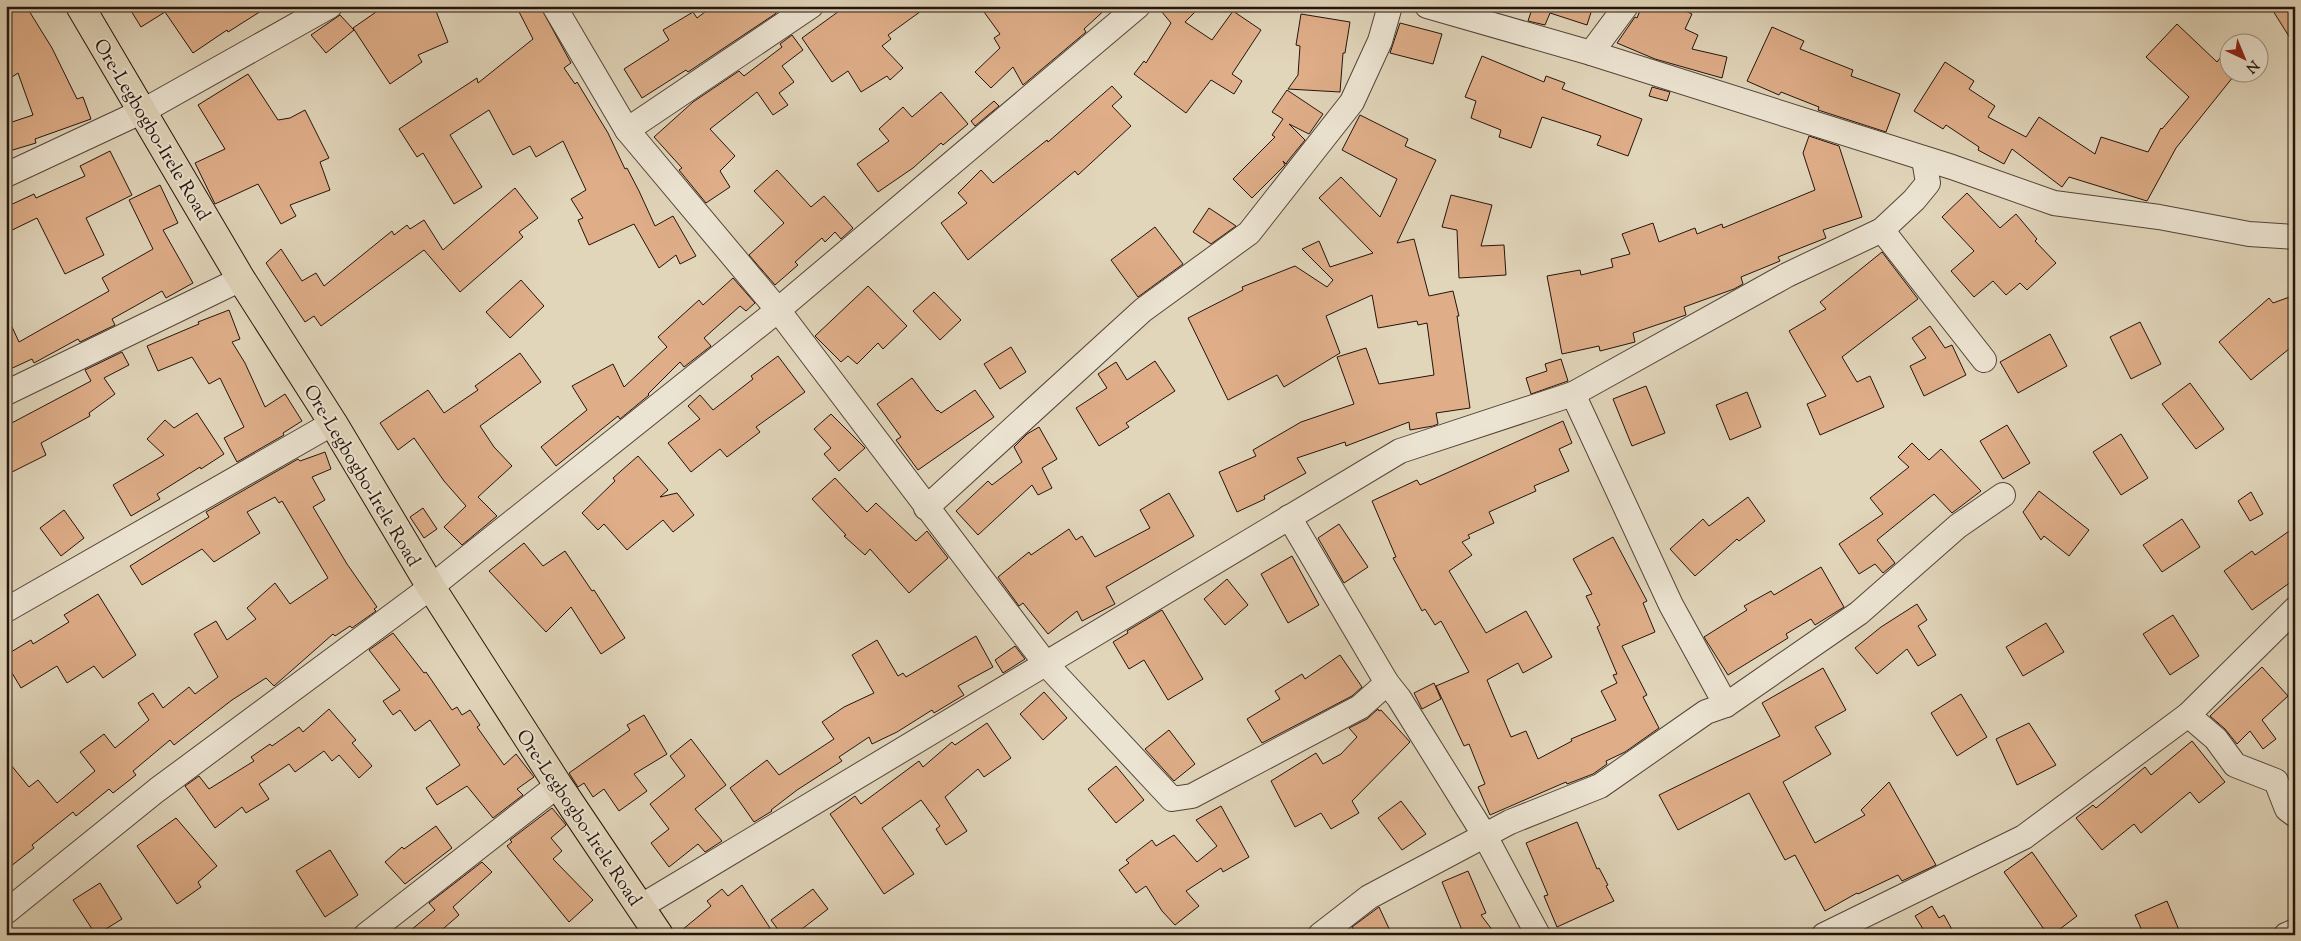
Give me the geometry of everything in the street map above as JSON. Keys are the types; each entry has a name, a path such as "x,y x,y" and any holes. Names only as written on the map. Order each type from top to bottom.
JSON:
{"main road":[{"name":"Ore-Legbogbo-Irele Road","path":"80,6 241,279 333,423 431,587 558,785 659,935"}],"street":[{"path":"6,175 143,111 330,6"},
{"path":"554,6 627,130 778,310 926,508 1046,664 1172,799 1192,796 1360,707 1387,683"},
{"path":"627,130 812,6"},
{"path":"6,912 157,790 431,587 778,310 1138,6"},
{"path":"926,508 1143,310 1248,233 1352,102 1380,41 1390,6"},
{"path":"1427,6 1590,53 1952,167 2054,203 2159,217 2249,234 2295,237"},
{"path":"1590,53 1626,6"},
{"path":"640,907 1400,451 1573,394 1787,274 1882,230 1914,200 1928,183 1924,159"},
{"path":"1882,230 1984,360"},
{"path":"6,393 241,279"},
{"path":"1573,394 1671,605 1726,705"},
{"path":"6,610 333,423"},
{"path":"1320,935 1369,897 1461,847 1536,810 1600,786 1706,712 1726,705 1859,613 1958,526 2003,495"},
{"path":"1289,517 1387,683 1399,698 1485,836 1538,935"},
{"path":"1824,935 2024,837 2188,715 2295,609"},
{"path":"2188,715 2216,739 2236,765 2276,781 2287,809 2295,815"},
{"path":"366,935 558,785"},
{"path":"2286,935 2295,931"}],"building":[{"path":"6,6 26,6 52,48 77,99 83,97 91,119 35,139 36,143 6,152 6,124 33,115 18,73 6,81 6,53 12,49 6,40"},
{"path":"128,6 269,6 228,32 227,30 193,53 165,12 141,27"},
{"path":"373,6 434,6 448,42 418,55 422,62 390,84 353,28 376,12"},
{"path":"516,6 540,6 571,63 564,68 575,84 577,82 608,133 625,169 627,168 639,191 655,226 673,216 696,256 680,264 676,255 659,268 634,224 589,245 578,220 583,218 571,199 586,190 563,141 536,157 530,146 513,155 489,110 450,135 482,187 454,204 423,153 417,157 399,129 477,78 478,83 533,39"},
{"path":"713,6 782,6 775,14 688,72 686,70 642,98 624,69 669,40 663,30 693,12 697,18"},
{"path":"846,6 928,6 888,35 891,39 882,46 903,68 890,80 887,76 861,92 848,71 832,82 802,38"},
{"path":"992,6 1109,6 1084,29 1086,32 1023,85 1013,67 991,88 975,72 1000,48 994,38 1000,34 984,12"},
{"path":"1157,6 1201,6 1185,22 1212,40 1233,11 1261,30 1232,74 1242,81 1234,94 1211,80 1186,113 1134,74 1144,61 1146,63 1171,23"},
{"path":"1533,6 1593,6 1587,25 1550,13 1545,25 1528,21"},
{"path":"1642,6 1675,6 1692,14 1685,29 1698,35 1692,49 1727,57 1722,78 1655,59 1617,43 1635,17 1637,18"},
{"path":"2270,6 2295,6 2295,46"},
{"path":"1301,14 1350,22 1345,53 1343,53 1340,92 1288,89 1298,75 1300,46 1296,45"},
{"path":"340,15 354,30 326,53 311,35"},
{"path":"1400,23 1442,34 1433,64 1390,53"},
{"path":"2177,24 2217,62 2218,61 2218,82 2229,82 2176,148 2147,201 2069,177 2062,187 2012,149 2004,164 1978,150 1979,147 1946,125 1943,129 1914,111 1945,62 1974,81 1969,89 1995,106 1988,117 2026,137 2039,117 2095,154 2101,137 2148,152 2161,128 2189,97 2146,57"},
{"path":"1772,27 1804,41 1800,49 1853,70 1851,76 1900,94 1886,132 1818,110 1819,107 1781,92 1779,95 1747,81"},
{"path":"792,35 803,50 782,66 794,82 779,93 788,105 773,115 757,92 710,129 735,156 720,171 730,187 706,203 679,170 682,168 654,137 693,102 739,71 744,76 782,47 780,44"},
{"path":"1482,56 1544,82 1546,76 1565,83 1562,89 1642,119 1628,156 1597,145 1601,136 1542,117 1531,148 1499,137 1501,130 1471,118 1476,101 1465,97"},
{"path":"248,74 278,120 290,118 305,110 329,158 320,162 330,190 290,205 296,216 281,224 258,184 215,204 195,163 225,149 198,105"},
{"path":"1112,86 1122,97 1112,106 1131,126 1078,175 1075,171 968,260 941,223 967,203 958,193 981,170 993,183 1047,140 1048,142"},
{"path":"1652,87 1670,92 1667,101 1649,96"},
{"path":"1287,90 1323,114 1309,134 1289,124 1305,140 1286,164 1283,161 1285,165 1252,198 1233,179 1275,137 1272,135 1283,119 1272,112"},
{"path":"941,92 968,124 943,145 941,143 913,168 878,192 857,164 889,141 879,129 903,107 912,117"},
{"path":"994,101 999,106 975,126 971,121"},
{"path":"1360,115 1408,139 1405,146 1436,160 1397,243 1414,239 1429,296 1453,291 1459,316 1457,316 1470,408 1436,413 1438,424 1433,426 1410,430 1409,422 1346,446 1345,442 1297,458 1306,473 1264,496 1265,499 1237,512 1219,472 1256,456 1253,450 1301,422 1354,404 1337,357 1366,348 1379,384 1434,375 1427,323 1418,325 1417,321 1378,328 1372,295 1326,316 1340,353 1284,387 1277,375 1228,400 1188,318 1243,290 1242,287 1295,266 1327,287 1333,280 1302,249 1319,241 1330,267 1373,253 1319,198 1341,177 1380,217 1397,179 1342,150"},
{"path":"1809,136 1839,146 1862,217 1823,230 1826,238 1778,257 1780,261 1741,277 1743,284 1734,289 1684,307 1686,315 1633,333 1635,342 1600,351 1599,346 1562,354 1547,276 1580,270 1581,275 1613,267 1611,259 1630,254 1622,234 1653,223 1659,242 1695,228 1697,234 1722,224 1723,228 1815,190 1803,153"},
{"path":"110,151 132,195 86,218 104,255 65,274 37,218 6,233 6,207 34,194 36,198 85,176 80,166"},
{"path":"777,170 811,207 824,196 853,228 841,239 835,232 825,242 822,238 795,262 798,265 775,285 749,255 784,223 754,191"},
{"path":"160,185 178,223 163,230 193,283 166,298 162,291 112,319 115,325 80,342 78,339 34,363 32,359 6,371 6,314 19,342 109,291 102,278 153,249 129,200"},
{"path":"515,188 538,218 519,232 523,237 460,292 424,250 321,326 314,316 305,322 266,263 281,249 302,281 316,273 324,286 392,231 394,235 407,225 410,229 424,220 443,250"},
{"path":"1967,193 2000,228 2016,214 2037,239 2035,241 2056,263 2027,290 2020,283 2006,295 1993,281 1974,297 1951,271 1974,251 1942,217"},
{"path":"1451,195 1492,205 1481,246 1504,245 1506,275 1459,278 1457,230 1442,227"},
{"path":"1209,208 1236,226 1211,244 1193,232"},
{"path":"1155,227 1183,264 1138,297 1111,260"},
{"path":"1882,252 1918,299 1842,357 1857,382 1870,376 1884,407 1820,435 1807,404 1826,396 1789,331 1826,309 1820,302"},
{"path":"733,278 755,303 746,311 740,306 704,338 711,346 684,367 680,362 649,395 620,419 618,416 556,466 541,447 587,410 572,386 613,364 624,387 667,347 658,337 699,300 703,305"},
{"path":"521,280 544,306 510,338 486,312"},
{"path":"868,286 907,326 883,349 878,343 857,364 848,356 841,362 815,336"},
{"path":"934,292 961,320 940,340 913,311"},
{"path":"2295,295 2295,344 2251,380 2219,342 2269,298 2273,303"},
{"path":"229,310 240,339 232,342 245,363 265,407 285,394 302,421 283,433 284,435 237,462 224,438 244,427 220,378 209,384 192,357 158,371 147,346"},
{"path":"2140,322 2161,364 2131,379 2110,337"},
{"path":"1930,326 1945,348 1952,345 1966,375 1924,396 1910,366 1926,358 1912,338"},
{"path":"2050,334 2067,366 2018,393 2000,362"},
{"path":"1011,347 1026,372 1000,389 984,364"},
{"path":"122,352 129,365 104,378 115,394 89,413 90,416 41,443 46,455 6,475 6,426 91,381 85,370"},
{"path":"520,353 541,382 480,426 494,447 512,466 478,497 497,516 462,545 444,527 466,506 444,481 414,438 398,450 380,423 428,390 444,413 478,390 475,386"},
{"path":"778,356 805,392 756,427 760,432 727,457 720,449 691,472 668,443 700,419 688,406 700,395 713,410 753,379 751,376"},
{"path":"1561,359 1568,381 1531,394 1526,378 1547,371 1545,364"},
{"path":"1155,361 1175,391 1126,423 1129,427 1099,446 1076,408 1107,388 1098,374 1116,362 1127,380"},
{"path":"912,378 937,411 941,413 975,390 994,417 918,470 896,440 901,437 877,404"},
{"path":"2190,383 2224,429 2196,449 2162,404"},
{"path":"1646,386 1665,433 1632,446 1613,399"},
{"path":"1747,392 1761,427 1730,440 1716,405"},
{"path":"197,413 224,454 157,494 160,499 131,516 113,485 164,455 147,439 165,420 174,428"},
{"path":"831,414 865,448 839,471 824,454 831,448 814,429"},
{"path":"1563,421 1572,443 1559,449 1569,471 1534,486 1536,491 1489,512 1494,523 1468,535 1470,538 1462,542 1472,555 1449,571 1486,633 1526,611 1552,657 1523,673 1518,663 1487,680 1511,737 1526,731 1538,759 1572,741 1571,739 1616,720 1601,691 1617,683 1613,675 1617,674 1597,627 1600,625 1586,596 1592,594 1573,559 1613,537 1647,601 1643,603 1655,632 1622,646 1647,695 1643,697 1659,728 1625,752 1606,761 1607,764 1593,774 1567,784 1566,782 1490,815 1478,787 1485,784 1469,744 1464,746 1436,686 1469,672 1441,621 1435,625 1425,609 1422,611 1393,558 1396,557 1372,501 1417,480 1420,485"},
{"path":"2007,425 2030,463 2003,479 1980,441"},
{"path":"1039,427 1057,459 1042,468 1052,488 1038,495 1032,485 978,535 956,511 988,481 992,485 1022,462 1014,447 1027,434"},
{"path":"2121,434 2148,478 2121,495 2093,452"},
{"path":"1912,443 1929,460 1941,449 1981,491 1952,513 1934,494 1877,540 1895,563 1883,573 1875,564 1859,574 1839,544 1883,514 1870,498 1909,467 1898,457"},
{"path":"325,452 331,469 312,477 325,500 313,507 347,564 377,607 374,609 376,611 352,628 350,626 335,636 333,634 274,686 266,678 232,700 174,745 170,740 133,771 136,775 113,793 109,789 76,816 73,812 32,845 34,848 6,870 6,759 29,787 38,780 57,803 95,771 80,752 104,734 115,748 149,720 138,703 153,693 163,708 189,687 195,694 218,677 194,634 216,621 227,640 256,619 247,608 275,583 290,604 328,578 282,501 279,503 275,497 247,512 260,533 214,562 202,549 142,585 130,566 209,517 206,512 298,459 300,461"},
{"path":"638,456 668,490 660,497 677,493 694,515 673,532 663,520 627,550 604,524 598,530 582,513 615,481 613,478"},
{"path":"835,478 867,512 876,503 916,541 927,531 948,558 909,593 870,549 865,555 844,536 846,535 812,499"},
{"path":"2039,491 2089,530 2069,556 2044,536 2041,540 2023,512"},
{"path":"2251,492 2263,514 2250,521 2238,501"},
{"path":"1169,493 1194,536 1106,587 1115,604 1082,621 1077,611 1048,634 1023,603 1019,606 998,577 1029,552 1031,555 1069,529 1076,540 1082,536 1095,557 1150,528 1140,510"},
{"path":"1748,497 1765,521 1739,541 1737,539 1695,576 1670,549 1703,519 1709,526"},
{"path":"423,508 437,529 424,538 410,517"},
{"path":"64,510 84,538 61,556 40,528"},
{"path":"2182,519 2200,547 2162,572 2143,545"},
{"path":"1339,524 1368,567 1344,583 1318,538"},
{"path":"2295,527 2295,579 2252,610 2224,571 2252,551 2255,555"},
{"path":"524,543 543,566 565,551 592,591 594,590 625,638 601,654 571,607 546,632 489,571"},
{"path":"1292,556 1319,605 1288,623 1261,574"},
{"path":"1821,567 1844,607 1815,625 1811,619 1786,634 1788,638 1728,675 1704,637 1747,610 1744,606 1771,591 1774,595"},
{"path":"1227,579 1248,605 1225,625 1204,599"},
{"path":"98,594 136,655 103,678 94,666 67,683 57,666 21,688 6,663 6,655 31,640 33,644 69,622 64,615"},
{"path":"1917,604 1927,620 1918,626 1936,655 1918,666 1907,649 1877,674 1855,648 1881,627"},
{"path":"1162,610 1203,679 1168,700 1144,660 1129,669 1113,642 1128,633 1127,631"},
{"path":"2173,615 2199,656 2170,675 2143,634"},
{"path":"2046,623 2064,652 2023,676 2006,647"},
{"path":"393,633 424,673 426,672 452,710 457,707 462,715 470,710 480,725 477,727 504,765 516,754 534,777 517,789 523,795 493,818 467,786 437,805 426,788 460,765 430,720 415,731 400,710 393,715 383,701 400,690 369,650"},
{"path":"976,636 993,667 958,686 964,695 934,713 932,710 897,732 872,744 869,737 839,757 842,761 797,790 772,811 754,822 730,788 767,760 779,775 834,739 822,722 844,707 874,693 852,655 877,640 898,676 903,673 906,677"},
{"path":"1015,646 1025,659 1003,673 995,660"},
{"path":"1340,655 1362,687 1352,696 1262,743 1247,719 1280,699 1275,691 1302,674 1305,679"},
{"path":"2262,667 2288,696 2262,720 2276,739 2263,749 2250,731 2237,744 2225,729 2210,716"},
{"path":"1823,668 1846,710 1815,727 1831,754 1783,782 1815,843 1865,815 1861,810 1889,782 1936,865 1902,881 1898,875 1857,893 1825,911 1795,855 1785,860 1749,793 1678,830 1659,795 1780,736 1762,703"},
{"path":"1434,683 1441,699 1422,709 1414,693"},
{"path":"1044,692 1067,718 1043,740 1020,714"},
{"path":"1961,694 1987,737 1957,756 1931,713"},
{"path":"329,709 356,740 352,743 372,766 359,778 339,755 332,761 324,751 295,772 289,764 259,784 269,799 246,813 242,807 215,828 185,786 199,776 209,789 254,761 251,757 270,744 272,746 299,727 303,732"},
{"path":"1378,709 1410,742 1352,801 1359,813 1331,829 1321,813 1295,827 1271,781 1316,753 1323,764 1341,754 1357,737 1349,728 1367,719"},
{"path":"644,715 667,754 634,774 647,791 619,811 604,789 593,797 584,783 578,787 569,773 630,730 627,725"},
{"path":"987,723 1011,758 984,777 978,769 945,797 967,831 946,845 936,829 940,826 921,800 882,828 914,874 884,894 830,814 855,796 861,804 919,761 923,767 952,742 955,745"},
{"path":"2029,723 2056,765 2017,785 1996,739"},
{"path":"1169,730 1195,764 1174,781 1145,749"},
{"path":"691,739 726,785 695,809 722,841 705,852 698,844 669,867 651,843 669,829 650,804 685,776 670,756"},
{"path":"2192,741 2225,782 2199,803 2190,792 2141,833 2134,824 2102,850 2076,818 2093,805 2096,808 2145,767 2151,775"},
{"path":"1116,766 1144,800 1116,823 1088,789"},
{"path":"1401,801 1426,834 1402,850 1378,818"},
{"path":"1221,806 1249,857 1223,872 1221,868 1186,891 1199,906 1175,925 1162,911 1146,886 1136,893 1119,870 1129,863 1126,860 1152,840 1156,846 1174,835 1197,862 1217,846 1196,820"},
{"path":"552,808 566,825 551,838 562,851 553,859 593,900 569,922 507,846 512,842 510,840"},
{"path":"176,818 217,866 198,882 201,887 177,904 137,846"},
{"path":"1577,822 1597,869 1599,868 1614,901 1557,927 1544,896 1548,895 1526,843"},
{"path":"436,826 452,848 405,884 385,862 402,847 404,849"},
{"path":"330,850 358,895 325,917 296,871"},
{"path":"2032,852 2077,916 2052,935 2048,935 2004,872"},
{"path":"482,862 492,872 453,907 459,915 436,935 405,935 435,910 429,903"},
{"path":"1468,871 1486,913 1481,915 1496,935 1464,935 1442,882"},
{"path":"100,883 122,919 96,935 73,900"},
{"path":"742,885 770,928 761,935 676,935 711,906 707,901 722,889 728,896"},
{"path":"813,889 828,909 794,935 782,935 771,920"},
{"path":"2167,901 2181,935 2144,935 2135,915"},
{"path":"1932,906 1939,918 1944,915 1955,935 1915,935 1923,929 1915,916"},
{"path":"1379,907 1392,935 1356,935 1352,927"}]}
